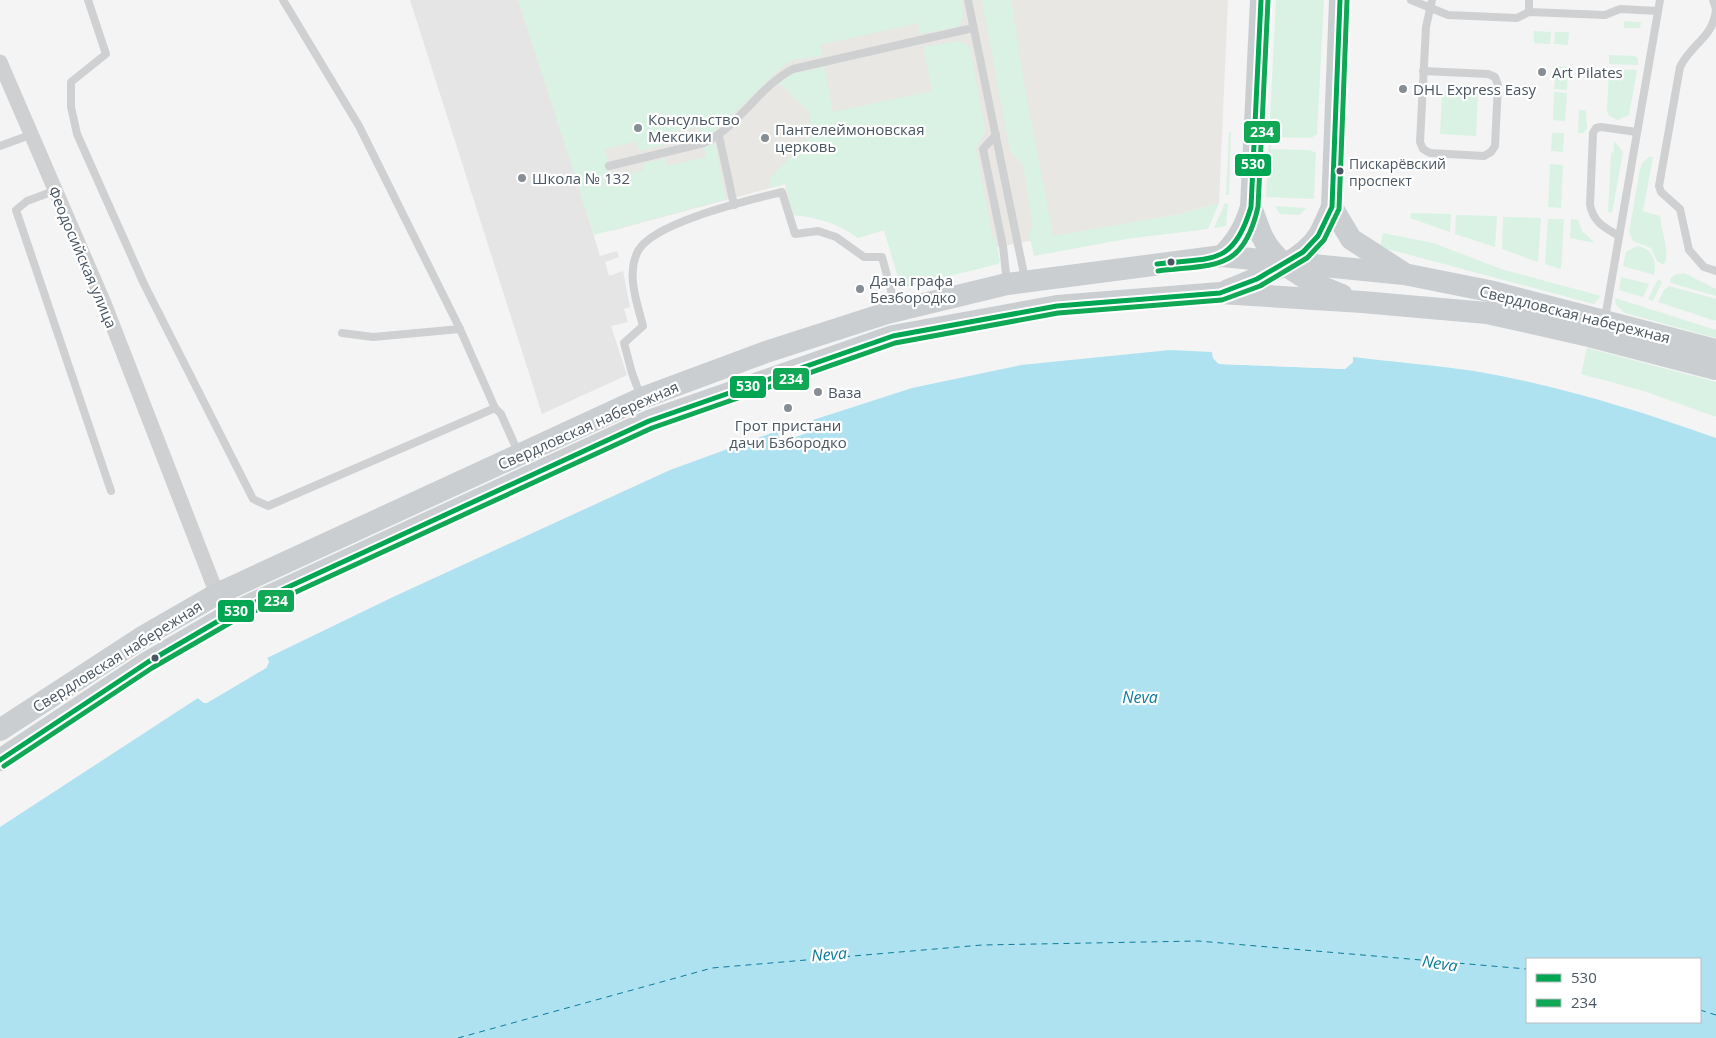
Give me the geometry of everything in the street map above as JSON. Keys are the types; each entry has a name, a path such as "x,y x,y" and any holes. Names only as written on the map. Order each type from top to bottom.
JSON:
{"main road":[{"path":"1222,256 1235,243 1245,228 1252,207 1261,0"},
{"path":"1252,207 1263,238 1285,263 1303,252 1318,236 1332,207 1340,0"},
{"path":"1332,207 1351,239 1404,274"},
{"name":"Свердловская набережная","path":"0,730 144,636 217,594 642,398 770,351 897,311 1016,283 1222,256 1404,274 1489,291 1716,350"},
{"name":"Свердловская набережная","path":"1220,293 1256,279 1285,263"},
{"name":"Свердловская набережная","path":"1285,263 1304,278 1326,289 1362,302"},
{"name":"Свердловская набережная","path":"0,760 148,662 232,613 649,421 893,336 1057,306 1220,293 1362,302 1486,313 1589,336 1716,369"}],"street":[{"name":"Феодосийская улица","path":"0,62 54,191 104,303 217,594"}],"lane":[{"path":"88,0 106,54 71,82 71,107 76,134 144,284 253,499 268,506 495,408"},
{"path":"283,0 359,126 460,329 495,408 501,414 519,454"},
{"path":"968,0 996,135 1016,283"},
{"path":"1411,0 1430,10 1448,15 1517,18 1529,12 1605,15 1620,9 1658,11"},
{"path":"1424,71 1488,74 1495,77 1498,85 1495,146 1491,152 1484,156 1430,153 1423,149 1420,142 1426,27 1432,0"},
{"path":"1529,12 1530,0"},
{"path":"1605,320 1660,0"},
{"path":"1713,0 1716,11 1714,25 1684,59 1680,67 1659,186 1661,192 1680,209 1689,250 1704,267 1716,271"},
{"path":"609,166 704,143 719,136 772,83 792,69 973,28"},
{"path":"1619,236 1600,225 1593,216 1590,205 1593,133 1596,128 1601,127 1637,132"},
{"path":"0,146 30,135"},
{"path":"996,135 982,149 1003,246 1016,283"},
{"path":"719,136 734,205"},
{"path":"54,191 27,201 16,210 110,491"},
{"path":"642,398 632,373 624,343 643,326 632,276 638,251 650,238 670,226 734,205 782,192 795,234 818,232 836,237 864,257 882,257 897,311"},
{"path":"342,333 373,337 460,329"}],"shaded area":[{"name":"Школа № 132","path":"410,0 518,0 559,121 600,256 617,251 619,257 605,262 609,276 623,271 630,307 624,309 628,322 611,326 627,375 542,414"},
{"path":"518,0 1228,0 1219,203 1180,214 997,247 898,272 884,230 858,238 842,226 809,216 793,215 785,184 611,231"}],"green space":[{"path":"518,0 962,0 963,14 957,27 920,34 918,23 820,45 822,56 794,60 784,65 713,133 701,136 699,127 679,131 681,141 639,151 637,141 605,149 612,178 644,170 643,164 665,158 667,166 706,157 703,146 715,144 726,199 594,235"},
{"path":"982,0 1011,0 1025,89 1053,236 1180,214 1219,203 1208,229 1126,239 1034,256 1029,234 1033,225 1023,165 1010,151"},
{"path":"1276,0 1324,0 1317,134 1311,138 1271,137 1271,149 1310,150 1316,153 1314,199 1266,197"},
{"path":"1624,21 1641,22 1640,28 1624,28"},
{"path":"1534,31 1551,32 1550,44 1534,43"},
{"path":"1555,32 1569,32 1568,45 1554,44"},
{"path":"959,41 968,45 971,52 985,131 976,149 992,236 996,241 1000,261 998,264 901,288 884,230 858,238 827,222 811,217 793,215 785,184 771,188 769,179 811,136 810,113 779,83 792,74 824,67 833,112 932,91 923,47"},
{"path":"1609,55 1635,56 1638,58 1638,65 1609,64"},
{"path":"1556,66 1568,67 1567,90 1554,89"},
{"path":"1609,69 1637,70 1629,115 1618,120 1609,116 1607,111"},
{"path":"1442,92 1478,94 1476,136 1440,134"},
{"path":"1554,92 1567,93 1565,121 1553,120"},
{"path":"1579,110 1586,110 1587,129 1583,133 1578,133"},
{"path":"1229,132 1231,132 1229,195 1226,195"},
{"path":"1552,133 1564,133 1563,152 1551,151"},
{"path":"1614,141 1623,152 1612,213 1608,212 1611,153 1614,152"},
{"path":"1649,157 1653,157 1643,211 1660,216 1666,247 1665,263 1662,264 1657,261 1651,248 1633,241 1629,232 1640,169 1642,163"},
{"path":"1550,164 1563,165 1561,208 1548,207"},
{"path":"1225,203 1228,204 1226,226 1214,228"},
{"path":"1275,206 1306,208 1300,215 1280,214"},
{"path":"1411,213 1451,214 1450,232 1410,218"},
{"path":"1456,215 1497,216 1495,247 1455,234"},
{"path":"1503,217 1541,218 1538,262 1502,249"},
{"path":"1548,219 1564,219 1561,269 1545,264"},
{"path":"1571,219 1578,220 1582,231 1595,243 1570,238"},
{"path":"1383,233 1433,243 1501,269 1601,296 1594,304 1380,247"},
{"path":"1637,246 1647,250 1653,256 1655,265 1654,275 1623,266 1626,252"},
{"path":"1684,273 1716,289 1716,296 1671,283 1670,279 1674,275"},
{"path":"1621,277 1649,284 1643,297 1619,290"},
{"path":"1658,279 1662,282 1653,301 1648,299"},
{"path":"1669,286 1716,299 1716,321 1658,302 1664,290"},
{"path":"1615,298 1716,330 1716,338 1625,313 1616,305"},
{"path":"1587,348 1716,382 1716,417 1644,391 1581,374"}],"water":[{"name":"Neva","path":"1170,350 1212,352 1213,358 1219,364 1345,369 1353,362 1353,357 1474,371 1536,383 1627,408 1716,438 1716,1038 0,1038 0,827 198,698 204,703 266,668 269,662 267,658 393,597 670,470 777,431 781,442 816,430 813,420 912,388 1021,365"}],"pier":[{"path":"1212,352 1215,352 1215,357 1220,362 1345,366 1353,357 1353,362 1345,369 1219,364 1213,358"},
{"path":"267,658 269,662 266,668 207,703 198,698 206,700 264,666"}],"ferry route":[{"path":"458,1038 712,968 982,945 1198,941 1526,969"},
{"path":"1701,1010 1716,1015"}],"transit line":[{"name":"530","path":"1157,264 1217,256 1236,241 1244,227 1251,207 1261,0"},
{"name":"234","path":"1158,271 1210,265 1223,261 1244,244 1252,228 1258,207 1268,0"},
{"name":"530","path":"0,760 148,662 232,613 649,421 893,336 1057,306 1220,293 1257,279 1303,252 1318,236 1332,207 1340,0"},
{"name":"234","path":"4,766 152,668 235,620 652,428 895,343 1058,313 1222,300 1260,286 1307,258 1324,240 1339,209 1347,0"}],"place":[{"name":"Art Pilates","path":"1542,72"},
{"name":"DHL Express Easy","path":"1403,89"},
{"name":"Консульство Мексики","path":"638,128"},
{"name":"Пантелеймоновская церковь","path":"765,138"},
{"name":"Пискарёвский проспект","path":"1340,171"},
{"name":"Школа № 132","path":"522,178"},
{"name":"Дача графа Безбородко","path":"860,289"},
{"name":"Ваза","path":"818,392"},
{"name":"Грот пристани дачи Бзбородко","path":"788,408"}]}
